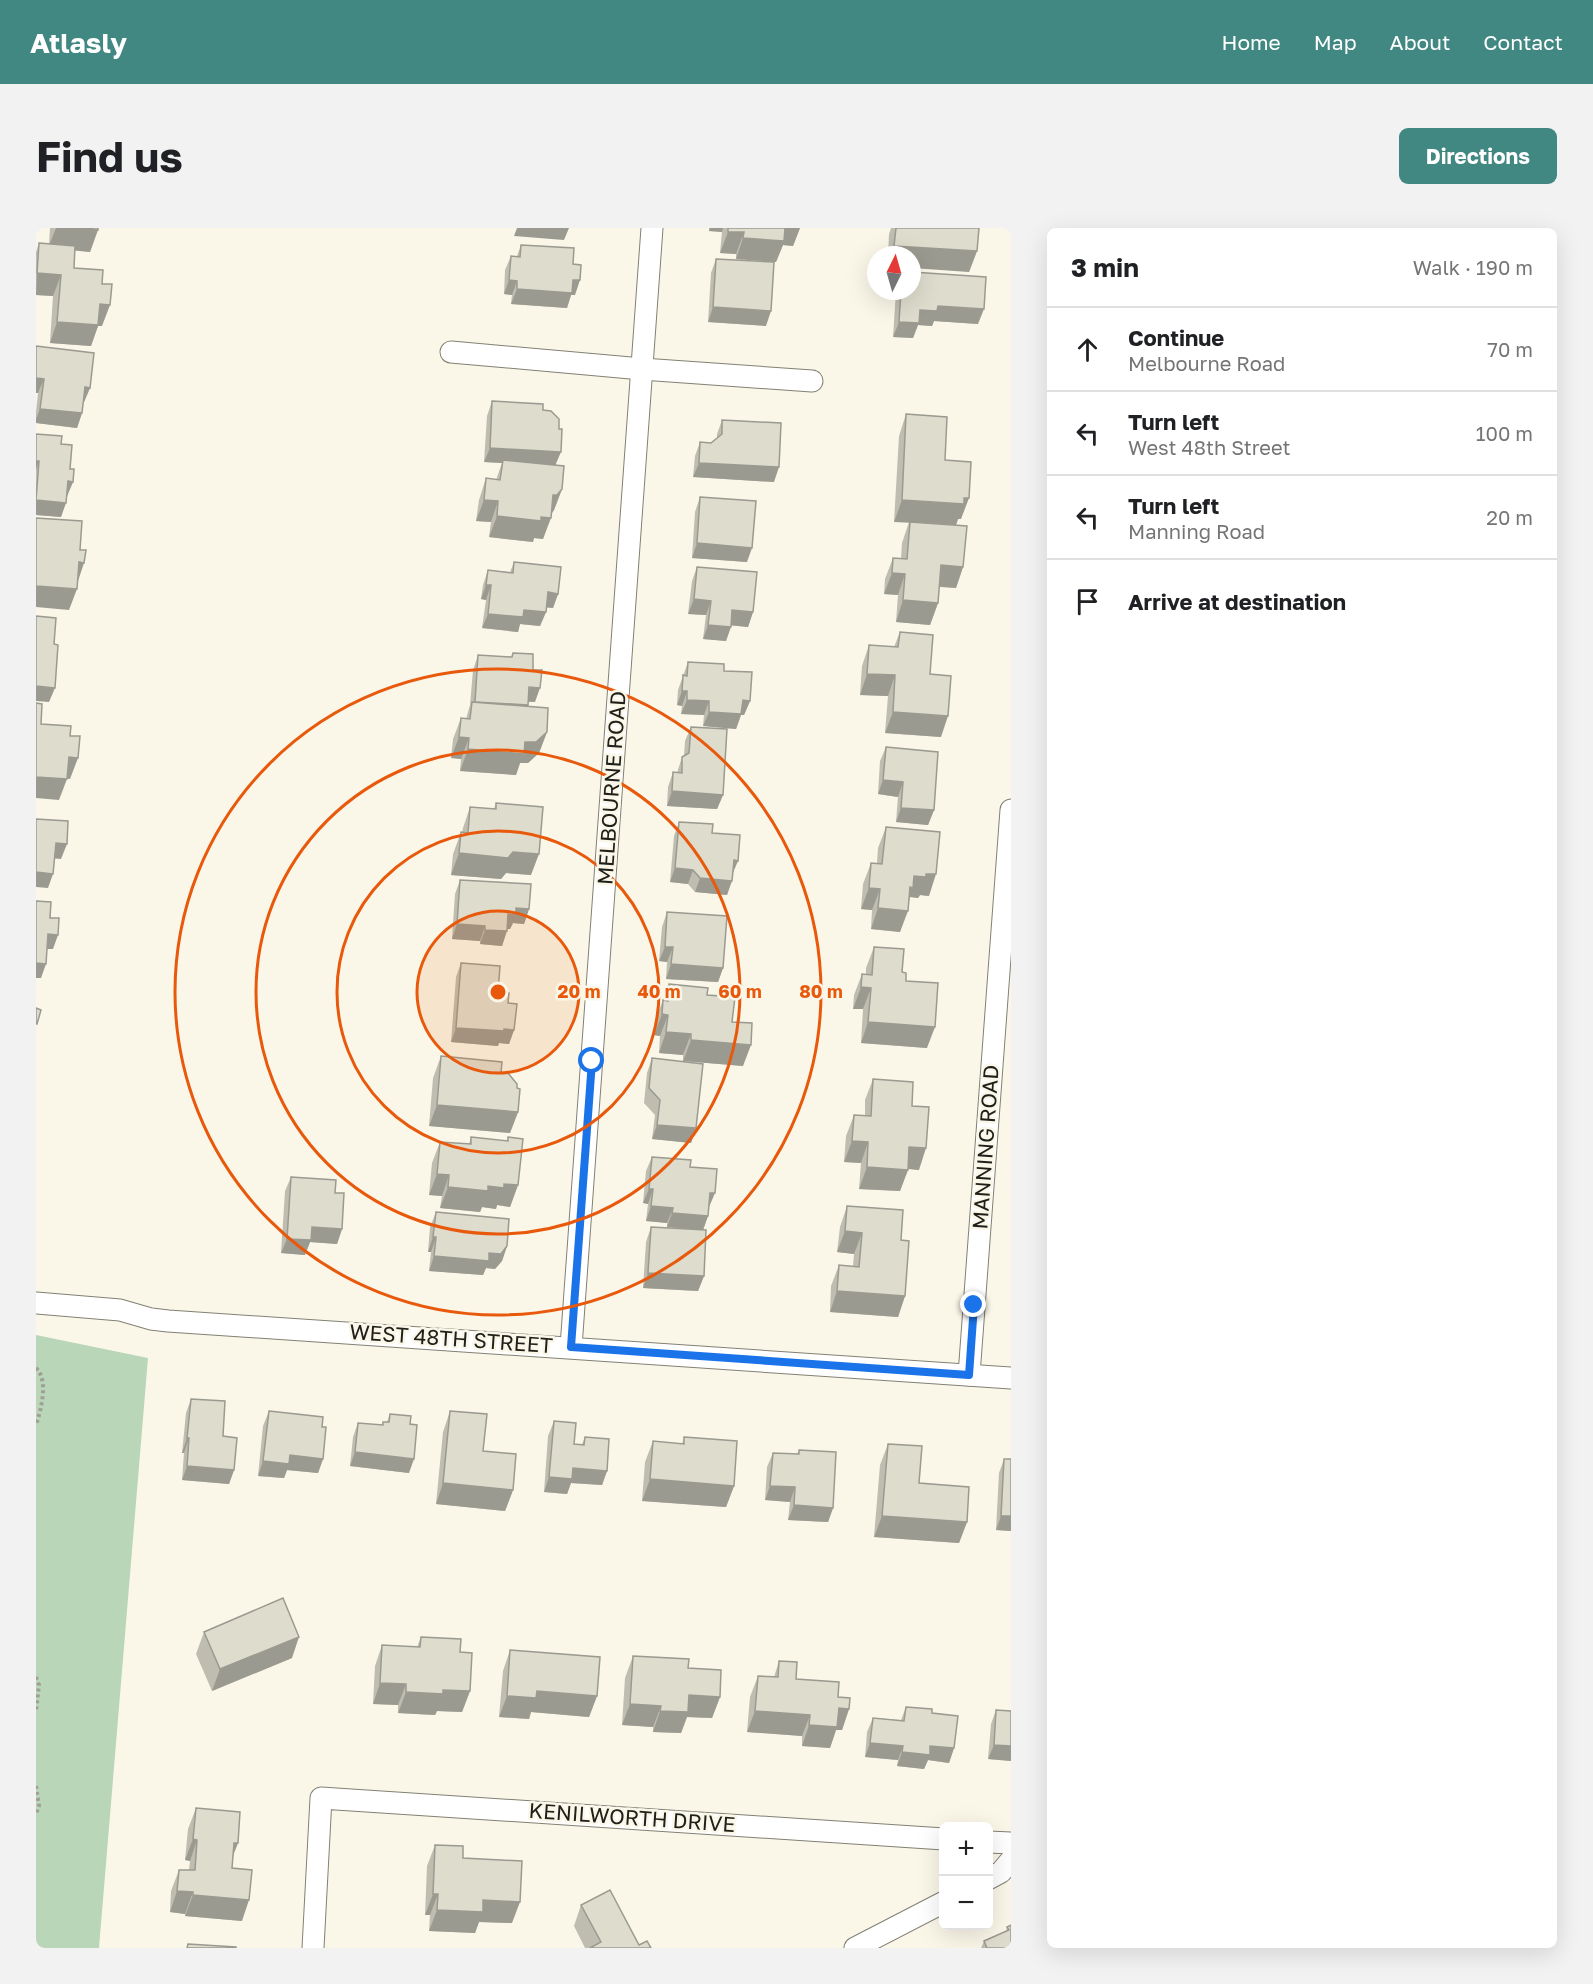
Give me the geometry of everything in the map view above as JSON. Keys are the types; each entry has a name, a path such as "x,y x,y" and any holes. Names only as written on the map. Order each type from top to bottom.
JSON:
{"street":[{"name":"MELBOURNE ROAD","path":"571,1347 652,228"},
{"path":"451,352 812,381"},
{"name":"MANNING ROAD","path":"969,1375 1011,810"},
{"name":"WEST 48TH STREET","path":"36,1303 120,1310 151,1319 168,1321 1011,1378"},
{"name":"KENILWORTH DRIVE","path":"313,1948 321,1798 939,1839"},
{"path":"993,1842 1011,1844"},
{"path":"993,1876 1001,1872 1011,1860"},
{"path":"855,1948 939,1905"}],"path":[{"path":"36,1368 40,1371 44,1388 36,1425"},
{"path":"36,1677 39,1685 36,1710"},
{"path":"36,1786 39,1806 36,1814"}],"green space":[{"path":"36,1335 148,1358 99,1948 36,1948"}],"building":[{"path":"70,228 98,228 98,230"},
{"path":"728,228 785,228 784,241 743,238 744,232 728,232"},
{"path":"896,228 979,228 977,251 894,246"},
{"path":"39,243 75,246 74,268 103,270 102,284 112,284 110,305 100,304 98,325 57,322 61,275 37,273"},
{"path":"521,245 574,248 573,264 581,265 580,280 573,280 572,293 517,289 517,281 509,280 511,256 520,257"},
{"path":"716,259 774,262 771,311 713,307"},
{"path":"921,273 986,277 984,309 938,306 937,311 920,310 919,323 899,322 900,300 921,300"},
{"path":"36,346 94,353 90,388 85,387 82,413 40,409 44,379 36,378"},
{"path":"492,401 543,404 543,410 551,411 559,419 559,429 562,429 561,452 490,448"},
{"path":"906,414 947,417 945,460 971,462 969,498 964,498 964,504 902,500"},
{"path":"722,420 781,423 779,467 699,463 700,442 711,443 722,434"},
{"path":"36,434 62,436 61,444 72,445 70,469 74,469 73,482 68,481 66,503 36,500 39,461 36,461"},
{"path":"503,460 564,466 562,489 557,495 553,495 551,518 541,517 541,521 497,516 498,501 484,500 486,478 500,480"},
{"path":"700,497 756,501 752,548 697,543"},
{"path":"36,518 82,521 80,550 86,550 84,563 79,562 77,589 36,586"},
{"path":"910,522 967,526 963,567 941,565 938,603 903,600 905,574 892,573 893,558 907,559"},
{"path":"514,562 561,567 558,594 548,592 546,612 524,610 523,617 488,614 491,585 486,585 488,570 513,573"},
{"path":"697,567 757,572 753,612 732,610 731,627 708,625 711,601 694,599"},
{"path":"36,616 56,618 54,644 58,645 55,688 36,686"},
{"path":"900,632 933,635 930,674 951,676 948,716 893,712 895,675 867,674 869,645 898,647"},
{"path":"513,653 533,654 533,670 542,670 540,688 529,687 528,705 475,702 478,655 512,657"},
{"path":"688,662 724,664 724,671 752,672 750,701 743,700 741,714 709,712 709,701 687,700 687,691 682,691 683,675 687,676"},
{"path":"472,702 548,708 547,732 536,742 525,742 524,754 468,749 469,738 459,737 461,718 470,719"},
{"path":"36,703 42,704 41,724 71,726 70,736 80,736 78,758 69,757 67,779 36,777"},
{"path":"691,727 727,729 723,795 672,791 673,772 682,773 682,757 689,753"},
{"path":"886,747 938,752 934,810 901,808 903,782 883,780"},
{"path":"496,803 543,807 539,854 513,852 508,858 459,853 461,832 468,833 470,807 496,809"},
{"path":"36,819 68,821 67,844 56,843 53,874 36,872"},
{"path":"679,822 713,824 712,833 740,835 738,861 734,860 732,881 700,878 693,870 675,868"},
{"path":"886,827 940,832 936,874 926,874 926,877 914,876 913,888 910,887 908,911 878,908 880,889 869,888 871,863 882,864"},
{"path":"460,880 531,884 529,909 516,908 516,915 508,914 507,931 485,930 485,926 457,924"},
{"path":"36,901 51,902 50,918 59,918 58,935 48,934 46,964 36,963"},
{"path":"667,912 727,916 723,968 671,964 673,947 665,947"},
{"path":"874,947 904,949 902,972 906,973 906,981 938,983 935,1027 868,1022 871,988 861,987 862,974 872,975"},
{"path":"461,963 500,966 498,992 509,993 508,1003 517,1004 514,1030 456,1028"},
{"path":"669,984 708,988 707,995 735,997 732,1022 752,1023 751,1045 691,1040 691,1034 666,1032 668,1015 662,1014 663,1000 668,1001"},
{"path":"36,1008 41,1010 37,1024 36,1024"},
{"path":"441,1056 502,1062 501,1073 508,1073 520,1089 518,1112 437,1105"},
{"path":"652,1058 703,1064 696,1128 657,1125 660,1100 649,1088"},
{"path":"873,1079 913,1082 912,1106 929,1107 926,1148 909,1147 908,1170 867,1167 868,1142 852,1141 854,1115 871,1116"},
{"path":"471,1137 508,1141 508,1137 523,1139 518,1185 504,1184 504,1188 488,1186 488,1191 448,1187 449,1175 437,1174 440,1142 471,1144"},
{"path":"652,1157 691,1160 690,1167 717,1169 715,1193 710,1193 708,1216 672,1213 673,1208 651,1206 653,1189 649,1189"},
{"path":"291,1177 336,1180 335,1193 344,1193 342,1229 312,1227 311,1240 287,1239"},
{"path":"847,1206 903,1210 901,1240 909,1241 905,1296 837,1291 839,1265 859,1267 862,1233 845,1231"},
{"path":"436,1212 509,1219 507,1246 501,1254 489,1253 489,1261 434,1256 436,1237 433,1237"},
{"path":"651,1227 706,1230 704,1276 648,1273"},
{"path":"191,1399 225,1401 223,1436 237,1438 234,1470 187,1466"},
{"path":"269,1411 323,1417 322,1427 326,1427 323,1459 290,1455 289,1464 263,1461"},
{"path":"450,1411 487,1414 483,1451 516,1454 513,1490 443,1483"},
{"path":"390,1414 411,1416 410,1424 417,1425 414,1459 355,1452 358,1423 383,1425 383,1422 389,1422"},
{"path":"554,1421 576,1423 574,1444 584,1445 585,1437 609,1439 607,1471 573,1468 572,1479 549,1477"},
{"path":"684,1437 737,1441 734,1486 650,1479 653,1441 684,1444"},
{"path":"888,1444 922,1446 919,1483 969,1487 967,1522 882,1516"},
{"path":"799,1450 836,1452 833,1508 794,1505 795,1487 770,1486 773,1453 799,1454"},
{"path":"1004,1459 1011,1459 1011,1516 1001,1516"},
{"path":"283,1598 299,1637 220,1669 204,1632"},
{"path":"421,1637 461,1639 460,1652 472,1653 470,1691 443,1690 443,1694 406,1692 406,1684 380,1683 382,1645 420,1647"},
{"path":"510,1650 600,1657 597,1696 537,1691 536,1698 507,1696"},
{"path":"633,1656 689,1659 688,1668 721,1670 720,1697 689,1695 688,1712 660,1711 661,1706 630,1704"},
{"path":"779,1661 797,1662 796,1679 839,1682 838,1697 850,1698 849,1709 839,1708 837,1727 809,1725 810,1715 755,1711 758,1676 778,1677"},
{"path":"906,1707 932,1709 932,1713 958,1716 954,1748 930,1746 930,1755 902,1752 903,1746 870,1743 873,1718 904,1721"},
{"path":"996,1710 1011,1711 1011,1746 994,1745"},
{"path":"196,1808 240,1812 238,1843 234,1843 232,1868 252,1870 249,1900 193,1895 193,1892 177,1891 179,1870 195,1870 197,1840 193,1839"},
{"path":"435,1845 463,1846 463,1858 522,1861 520,1902 483,1900 483,1912 437,1910 438,1894 433,1894"},
{"path":"610,1890 639,1945 647,1941 651,1948 590,1948 601,1942 581,1905"},
{"path":"1011,1925 1011,1948 987,1948 984,1941 1009,1930 1007,1927"},
{"path":"188,1944 236,1947 236,1948 187,1948"}],"route":[{"path":"592,1061 571,1347 969,1375 974,1305"}]}
